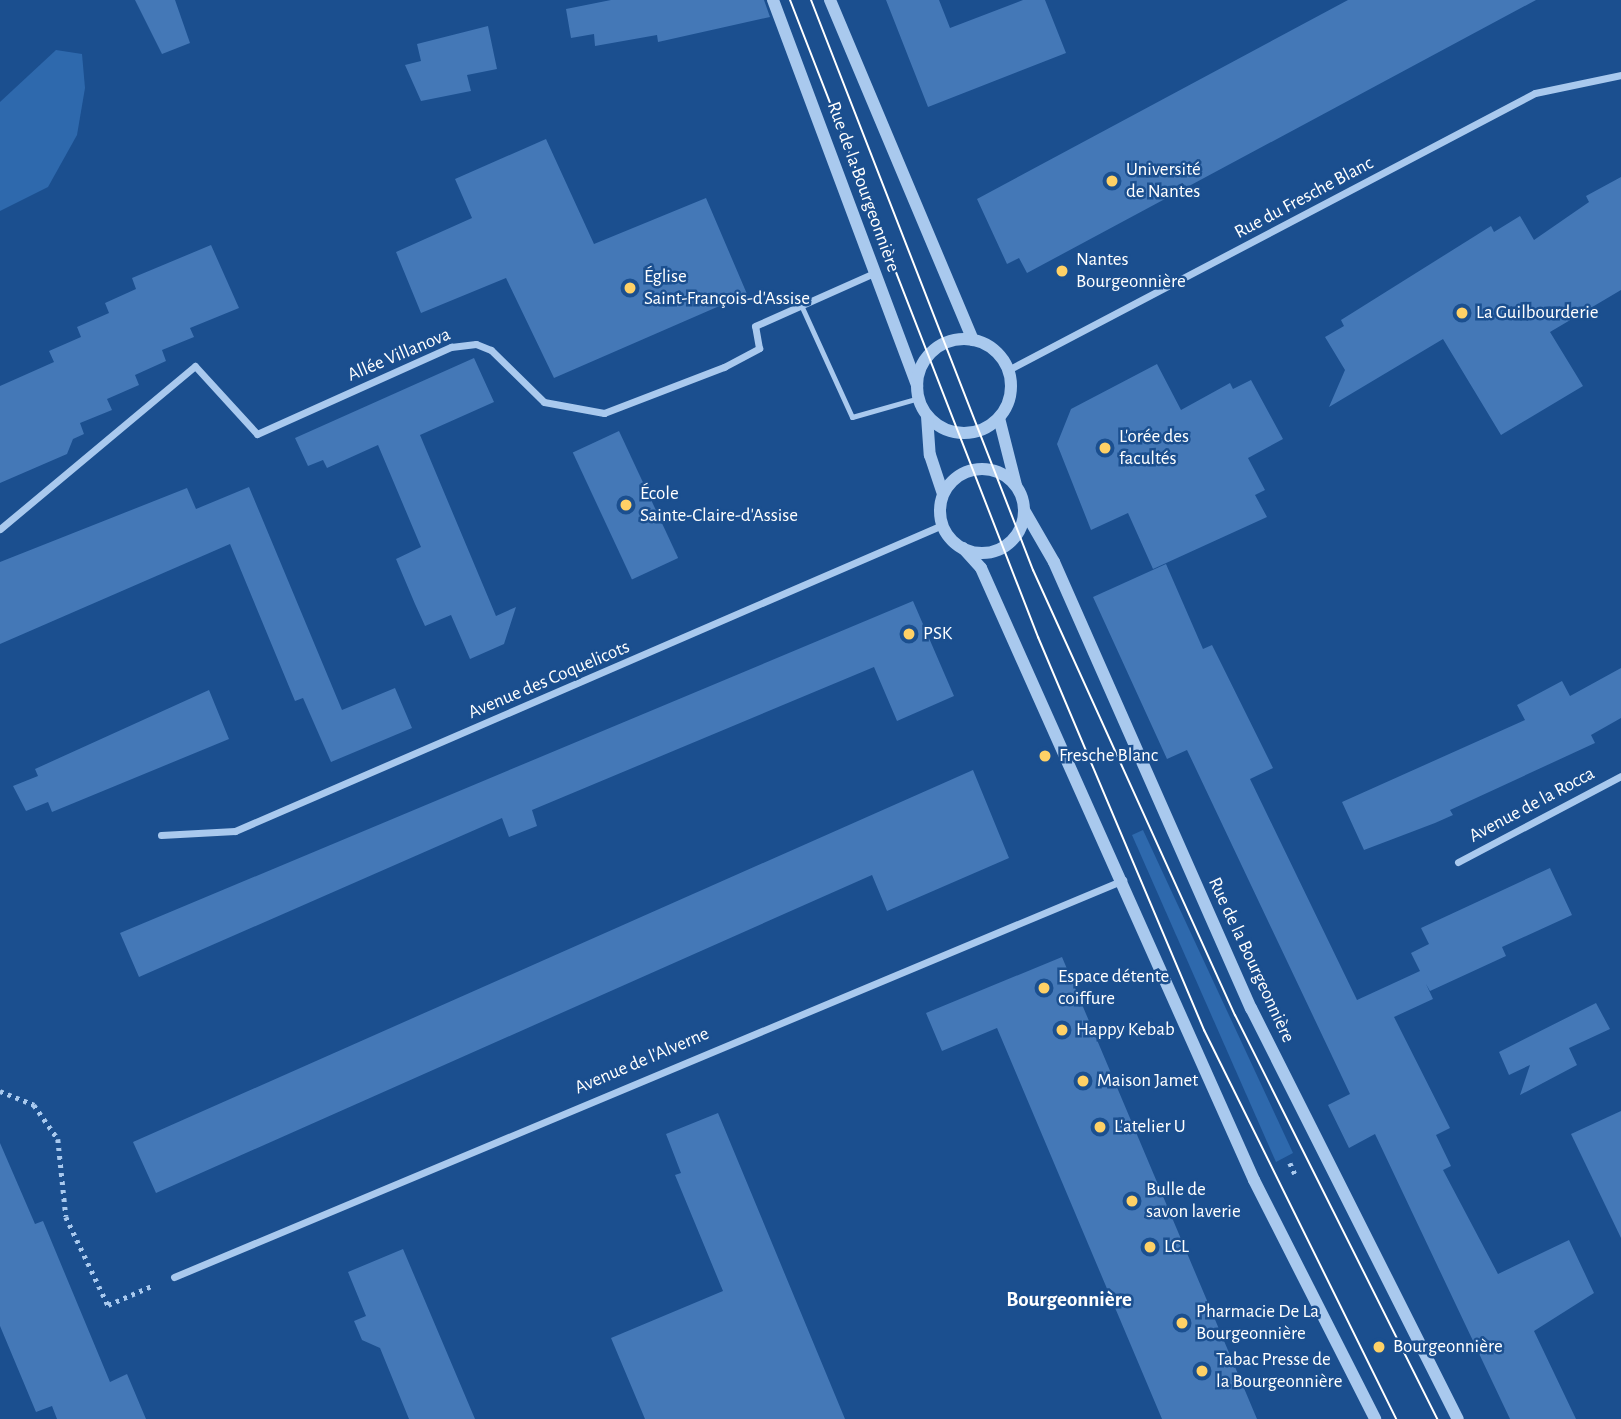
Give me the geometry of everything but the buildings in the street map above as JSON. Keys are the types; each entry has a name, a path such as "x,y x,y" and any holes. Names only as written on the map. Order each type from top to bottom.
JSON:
{"street":[{"name":"Rue de la Bourgeonnière","path":"774,0 918,392"},
{"name":"Rue de la Bourgeonnière","path":"830,0 973,340"},
{"name":"Rue du Fresche Blanc","path":"1009,370 1535,93 1621,75"},
{"name":"Allée Villanova","path":"0,529 195,366 257,434 451,347 476,344 491,350 544,402 604,413 753,352 759,348 755,327 874,273"},
{"path":"962,548 983,553 1003,547 1017,533 1024,510 999,418 1010,395 1009,370 995,350 973,340 933,350 918,392 928,415 930,454 943,494 942,525 962,548 981,568 1124,880 1254,1180 1375,1419"},
{"path":"928,415 965,433 999,418"},
{"path":"943,494 973,469 997,471 1016,485"},
{"name":"Rue de la Bourgeonnière","path":"1024,510 1054,562 1251,1009 1458,1419"},
{"name":"Avenue des Coquelicots","path":"161,835 236,831 942,525"},
{"name":"Avenue de la Rocca","path":"1458,862 1621,776"},
{"name":"Avenue de l'Alverne","path":"174,1277 1124,880"}],"lane":[{"path":"800,305 852,417 918,392"}],"path":[{"path":"0,1091 34,1105 58,1139 66,1217 108,1305 174,1277"},
{"path":"1290,1163 1295,1174"}],"shaded area":[{"path":"56,50 82,54 85,88 77,135 48,187 0,211 0,102"},
{"path":"1143,830 1293,1153 1276,1162 1132,835"}],"tram line":[{"path":"790,0 1038,637 1204,1030 1396,1419"},
{"path":"811,0 1033,570 1235,1015 1437,1419"}],"place":[{"name":"Université de Nantes","path":"1112,181"},
{"name":"Nantes Bourgeonnière","path":"1062,271"},
{"name":"Église Saint-François-d'Assise","path":"630,288"},
{"name":"La Guilbourderie","path":"1462,313"},
{"name":"L'orée des facultés","path":"1105,448"},
{"name":"École Sainte-Claire-d'Assise","path":"626,505"},
{"name":"PSK","path":"909,634"},
{"name":"Fresche Blanc","path":"1045,756"},
{"name":"Espace détente coiffure","path":"1044,988"},
{"name":"Happy Kebab","path":"1062,1030"},
{"name":"Maison Jamet","path":"1083,1081"},
{"name":"L'atelier U","path":"1100,1127"},
{"name":"Bulle de savon laverie","path":"1132,1201"},
{"name":"LCL","path":"1150,1247"},
{"name":"Pharmacie De La Bourgeonnière","path":"1182,1323"},
{"name":"Bourgeonnière","path":"1379,1347"},
{"name":"Tabac Presse de la Bourgeonnière","path":"1202,1371"}],"district":[{"name":"Bourgeonnière","path":"1069,1300"}]}
